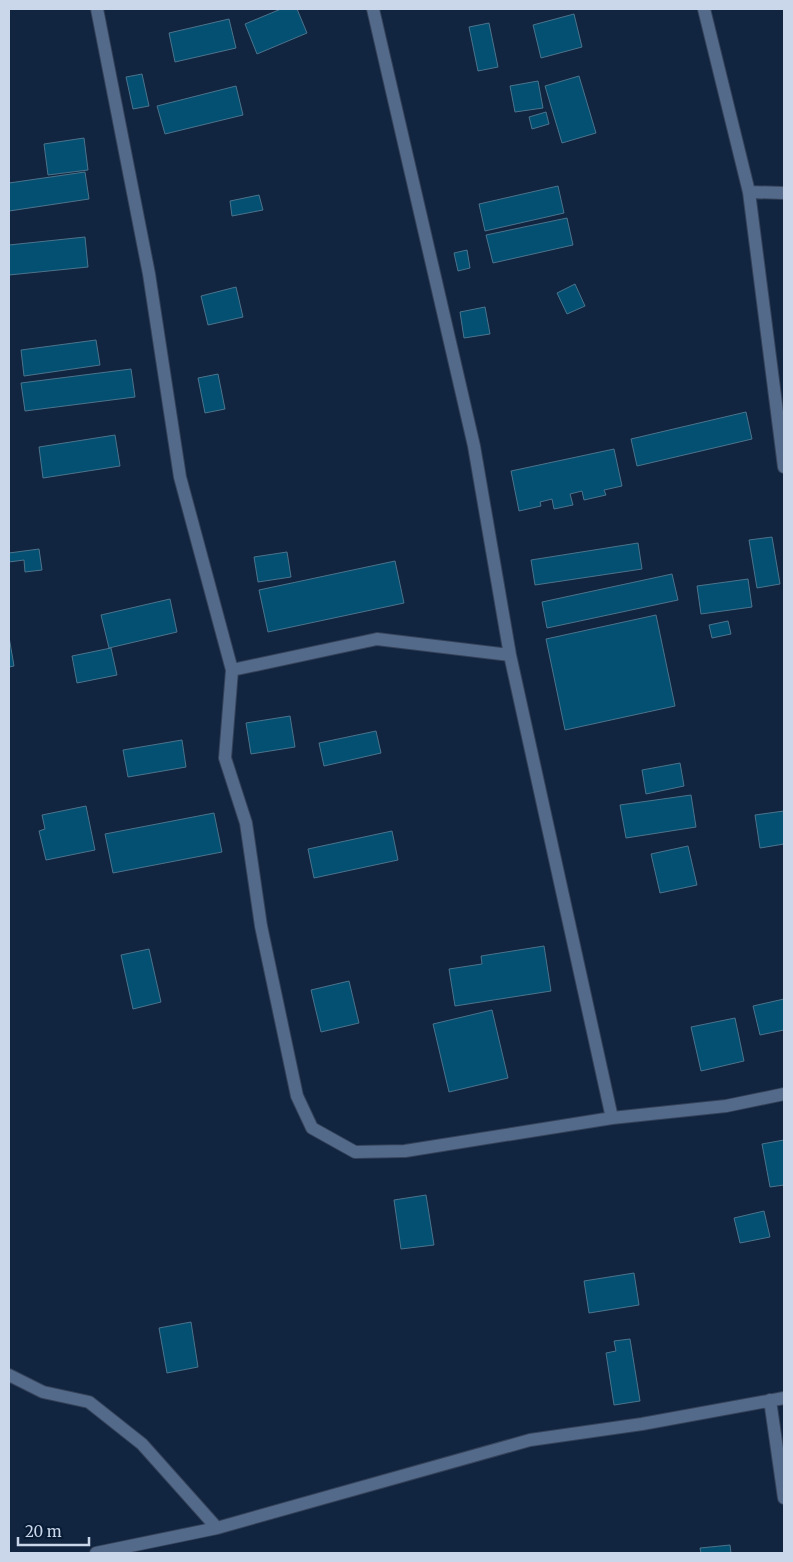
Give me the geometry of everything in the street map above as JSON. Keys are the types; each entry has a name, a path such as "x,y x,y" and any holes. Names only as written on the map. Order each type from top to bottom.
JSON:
{"street":[{"path":"97,9 149,274 180,477 232,670 225,758 246,823 261,926 297,1096 312,1128 355,1152 405,1151 612,1118 726,1106 784,1094"},
{"path":"372,9 474,446 510,655 612,1118"},
{"path":"704,9 749,192 784,467"},
{"path":"749,192 784,192"},
{"path":"232,670 377,639 510,655"},
{"path":"9,1375 42,1392 89,1402 142,1444 216,1528"},
{"path":"96,1553 216,1528 530,1440 642,1424 784,1398"},
{"path":"770,1400 784,1498"}],"building":[{"path":"281,9 297,9 307,33 257,54 245,24"},
{"path":"574,14 582,47 541,58 533,25"},
{"path":"229,19 236,48 175,62 169,33"},
{"path":"489,23 498,67 478,71 469,27"},
{"path":"142,74 149,106 133,109 126,77"},
{"path":"579,76 596,133 562,143 545,86"},
{"path":"538,81 543,108 515,112 510,86"},
{"path":"236,86 243,115 165,134 157,106"},
{"path":"546,112 549,124 532,129 529,117"},
{"path":"84,138 88,170 48,175 44,144"},
{"path":"85,172 89,199 9,211 9,183"},
{"path":"558,186 564,213 485,231 479,204"},
{"path":"259,195 263,210 232,216 230,201"},
{"path":"567,218 573,245 493,263 486,235"},
{"path":"85,237 88,267 9,275 9,245"},
{"path":"467,250 470,268 458,271 454,253"},
{"path":"575,284 585,306 567,314 557,293"},
{"path":"236,287 243,317 208,325 201,296"},
{"path":"485,307 490,334 464,338 460,312"},
{"path":"96,340 100,365 24,376 21,350"},
{"path":"131,369 135,397 25,411 21,383"},
{"path":"218,374 225,409 205,413 198,378"},
{"path":"746,412 752,439 637,466 631,439"},
{"path":"115,435 120,466 43,478 39,447"},
{"path":"614,449 622,486 604,490 606,495 584,500 582,491 570,494 573,505 554,509 552,499 540,502 541,506 519,511 511,471"},
{"path":"772,537 780,584 757,588 749,540"},
{"path":"638,543 642,569 535,585 531,560"},
{"path":"39,549 42,570 25,572 24,560 9,562 9,553"},
{"path":"287,552 291,577 258,582 254,557"},
{"path":"395,561 404,603 268,632 259,590"},
{"path":"672,574 678,600 547,628 542,602"},
{"path":"748,579 752,607 701,614 697,586"},
{"path":"170,599 177,632 109,648 101,615"},
{"path":"656,615 675,706 565,730 546,639"},
{"path":"728,621 731,634 712,638 709,625"},
{"path":"9,637 14,666 9,667"},
{"path":"111,648 117,675 77,683 72,656"},
{"path":"290,716 295,747 251,754 246,723"},
{"path":"376,731 381,753 324,766 319,743"},
{"path":"182,740 186,767 128,777 123,750"},
{"path":"680,763 684,786 646,794 642,770"},
{"path":"691,795 696,827 626,838 620,805"},
{"path":"86,806 95,850 46,860 39,831 45,829 42,815"},
{"path":"784,811 784,844 760,848 755,815"},
{"path":"214,813 222,852 113,873 105,834"},
{"path":"392,831 398,860 314,878 308,849"},
{"path":"688,846 697,885 660,893 651,854"},
{"path":"544,946 551,991 455,1006 449,969 482,964 481,956"},
{"path":"149,949 161,1002 133,1009 121,955"},
{"path":"349,981 359,1023 321,1032 311,990"},
{"path":"784,999 784,1030 760,1035 753,1006"},
{"path":"492,1010 508,1078 449,1092 433,1024"},
{"path":"735,1018 744,1061 701,1071 691,1027"},
{"path":"784,1140 784,1185 770,1187 762,1144"},
{"path":"426,1195 434,1245 401,1249 394,1200"},
{"path":"764,1211 770,1237 740,1243 734,1218"},
{"path":"634,1273 639,1305 589,1313 584,1281"},
{"path":"191,1322 198,1367 167,1373 159,1328"},
{"path":"630,1339 640,1401 614,1405 606,1353 616,1351 614,1341"},
{"path":"730,1545 731,1553 701,1553 700,1548"}]}
